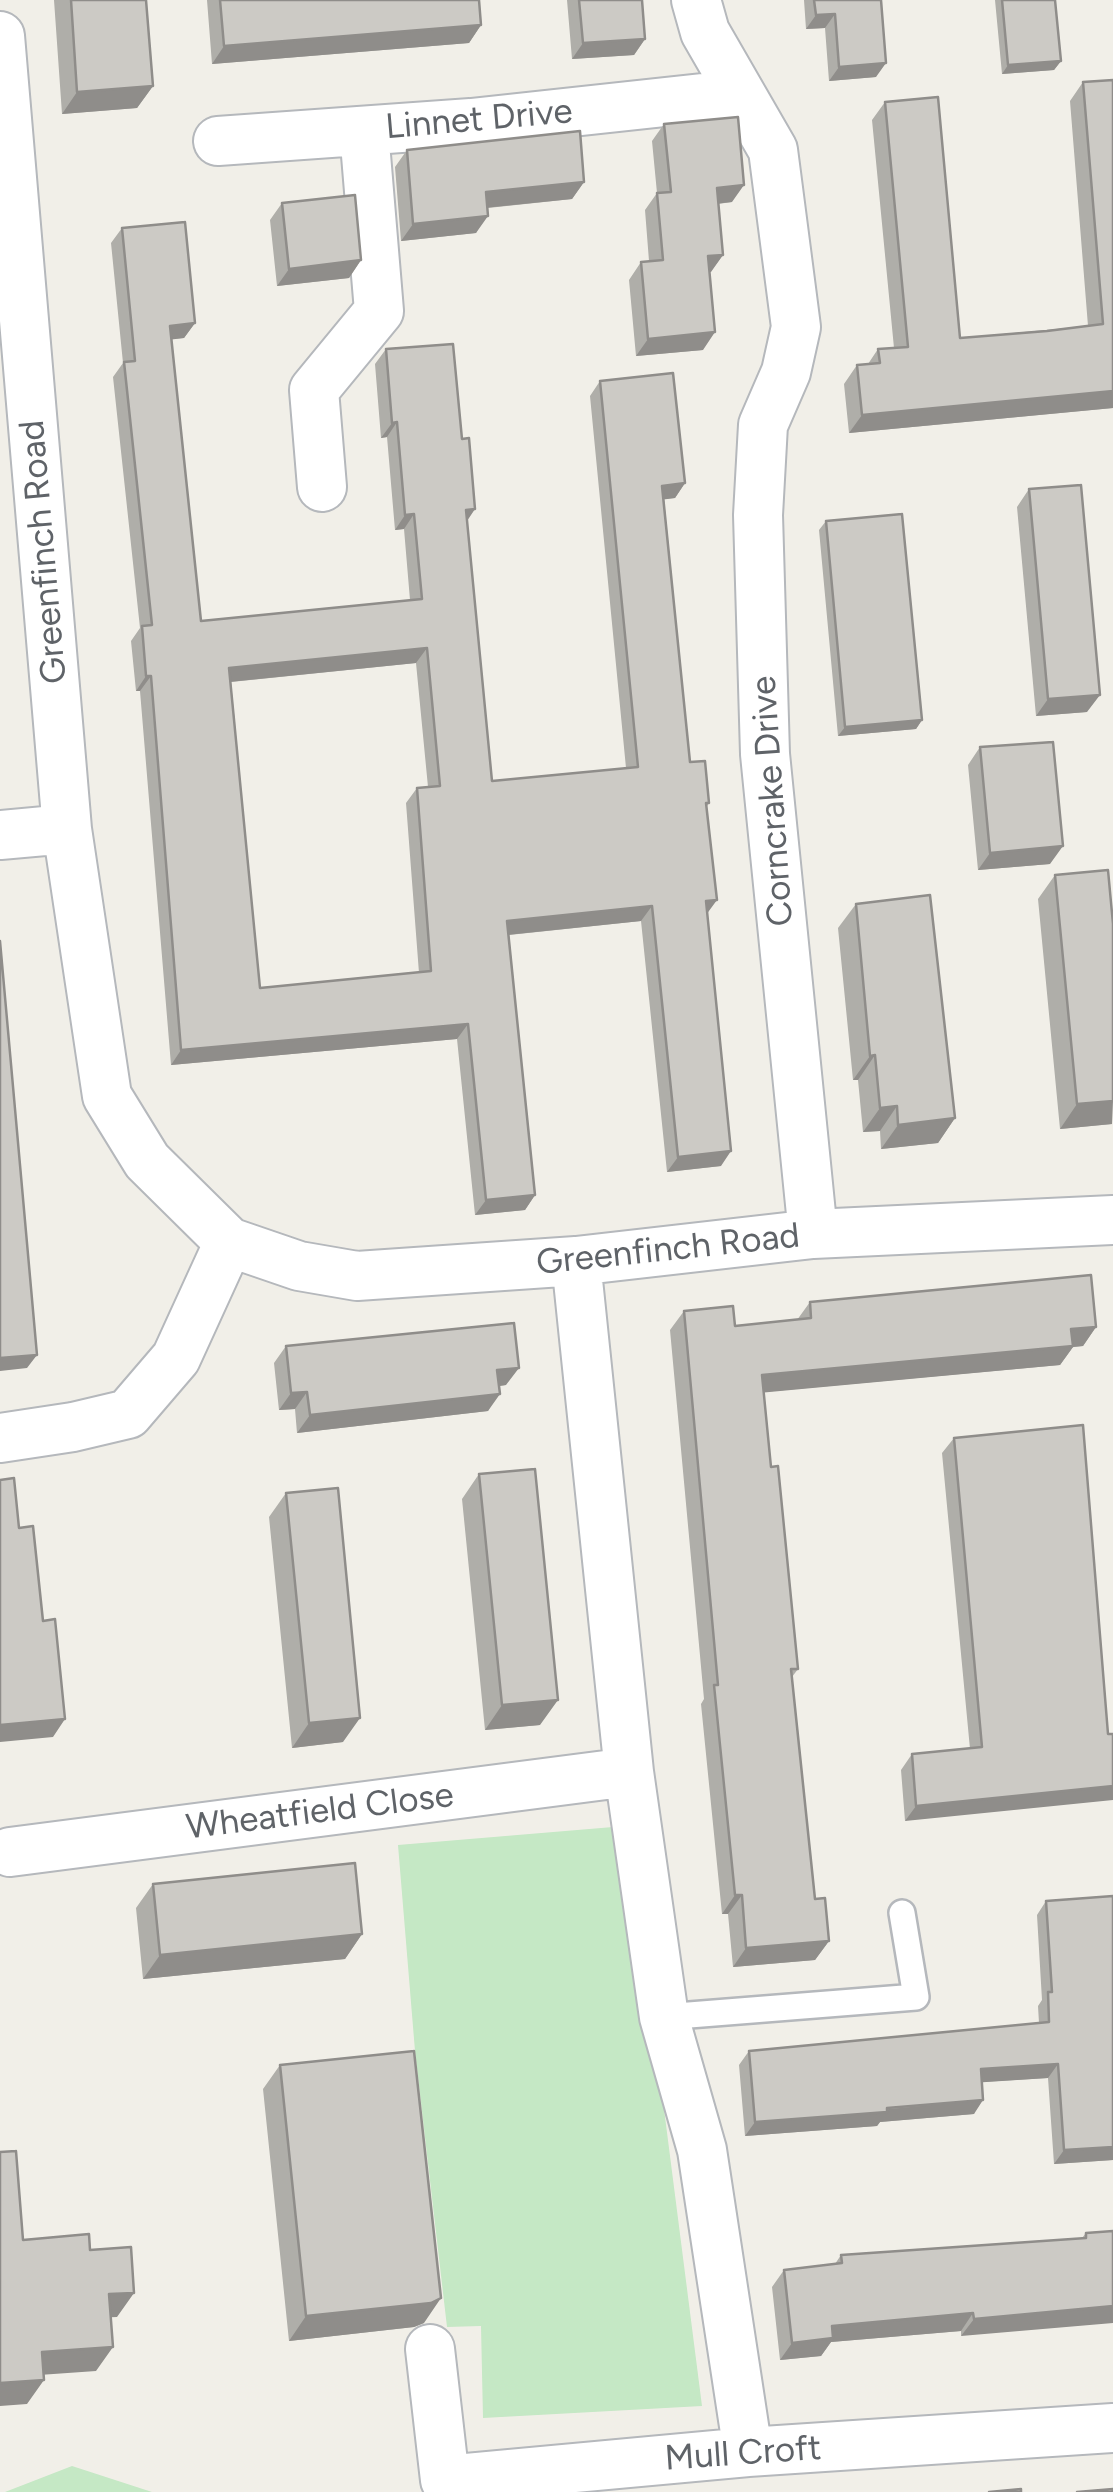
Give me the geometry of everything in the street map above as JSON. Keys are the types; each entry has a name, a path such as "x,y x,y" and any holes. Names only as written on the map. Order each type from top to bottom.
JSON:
{"street":[{"name":"Corncrake Drive","path":"696,0 705,32 772,150 796,327 786,372 762,425 758,515 764,734 814,1234"},
{"name":"Greenfinch Road","path":"0,36 68,829 107,1096 147,1161 229,1242 299,1266 357,1276 576,1262 814,1234 1113,1220"},
{"name":"Linnet Drive","path":"218,141 364,131 739,94"},
{"path":"322,487 314,390 379,311 364,131"},
{"path":"0,835 68,829"},
{"path":"0,1438 128,1414 176,1358 229,1242"},
{"path":"576,1262 629,1772 664,2017 702,2150 748,2452"},
{"name":"Wheatfield Close","path":"10,1852 629,1772"},
{"name":"Mull Croft","path":"430,2349 445,2480 748,2452 1113,2428"}],"lane":[{"path":"664,2017 916,1997 902,1913"}],"green space":[{"path":"613,1827 659,2070 702,2406 483,2418 481,2326 447,2327 415,2051 398,1845"},
{"path":"72,2466 152,2492 5,2492"}],"building":[{"path":"71,0 146,0 153,86 77,92"},
{"path":"220,0 479,0 481,25 224,46"},
{"path":"579,0 642,0 645,39 583,43"},
{"path":"814,0 881,0 886,63 839,67 835,14 816,15"},
{"path":"1002,0 1055,0 1061,61 1008,65"},
{"path":"1113,80 1113,391 862,415 857,365 880,363 878,349 908,347 885,102 938,97 960,338 1047,331 1103,324 1083,82"},
{"path":"738,117 744,185 717,188 723,255 708,256 715,332 648,339 641,262 663,260 657,193 671,192 664,124"},
{"path":"580,131 584,182 486,192 488,216 413,224 407,150"},
{"path":"355,195 361,260 289,269 282,203"},
{"path":"185,222 195,323 170,326 201,621 422,599 414,514 405,515 386,349 453,344 462,439 469,438 475,509 466,510 492,781 638,767 600,381 673,373 685,483 662,486 690,762 705,761 717,900 706,901 731,1151 678,1157 652,906 507,921 535,1195 486,1200 468,1024 181,1050 151,676 146,676 142,626 152,625 124,362 135,361 122,228","holes":["427,648 440,786 417,788 431,971 260,988 229,668"]},
{"path":"1081,485 1100,695 1048,699 1029,489"},
{"path":"902,514 922,720 845,727 826,521"},
{"path":"1053,742 1063,846 990,853 980,747"},
{"path":"1108,870 1113,924 1113,1101 1077,1104 1055,875"},
{"path":"930,895 955,1118 898,1125 897,1106 880,1108 875,1055 870,1056 856,904"},
{"path":"0,941 37,1355 0,1358"},
{"path":"1091,1275 1096,1327 1071,1329 1073,1346 762,1375 771,1467 778,1466 798,1669 791,1669 815,1899 825,1898 829,1941 746,1948 742,1895 735,1895 714,1685 718,1685 684,1311 733,1306 735,1326 811,1318 810,1302"},
{"path":"514,1323 519,1368 497,1370 500,1394 310,1415 307,1392 291,1393 286,1346"},
{"path":"1083,1425 1108,1734 1113,1734 1113,1786 916,1806 912,1754 982,1747 954,1438"},
{"path":"535,1469 558,1700 502,1705 479,1474"},
{"path":"14,1478 19,1528 33,1526 43,1621 55,1619 65,1719 0,1725 0,1480"},
{"path":"338,1488 360,1718 309,1723 286,1493"},
{"path":"355,1863 362,1934 160,1955 153,1884"},
{"path":"1113,1896 1113,2147 1064,2150 1058,2064 981,2069 983,2100 755,2122 749,2051 1049,2022 1048,1992 1052,1992 1046,1901"},
{"path":"414,2051 441,2298 431,2303 306,2316 280,2065"},
{"path":"16,2151 23,2240 89,2234 90,2250 131,2247 134,2293 109,2294 113,2347 42,2352 44,2380 0,2383 0,2152"},
{"path":"1113,2231 1113,2306 974,2319 973,2313 832,2326 833,2338 792,2343 784,2270 842,2263 841,2255 1086,2238 1086,2233"}]}
